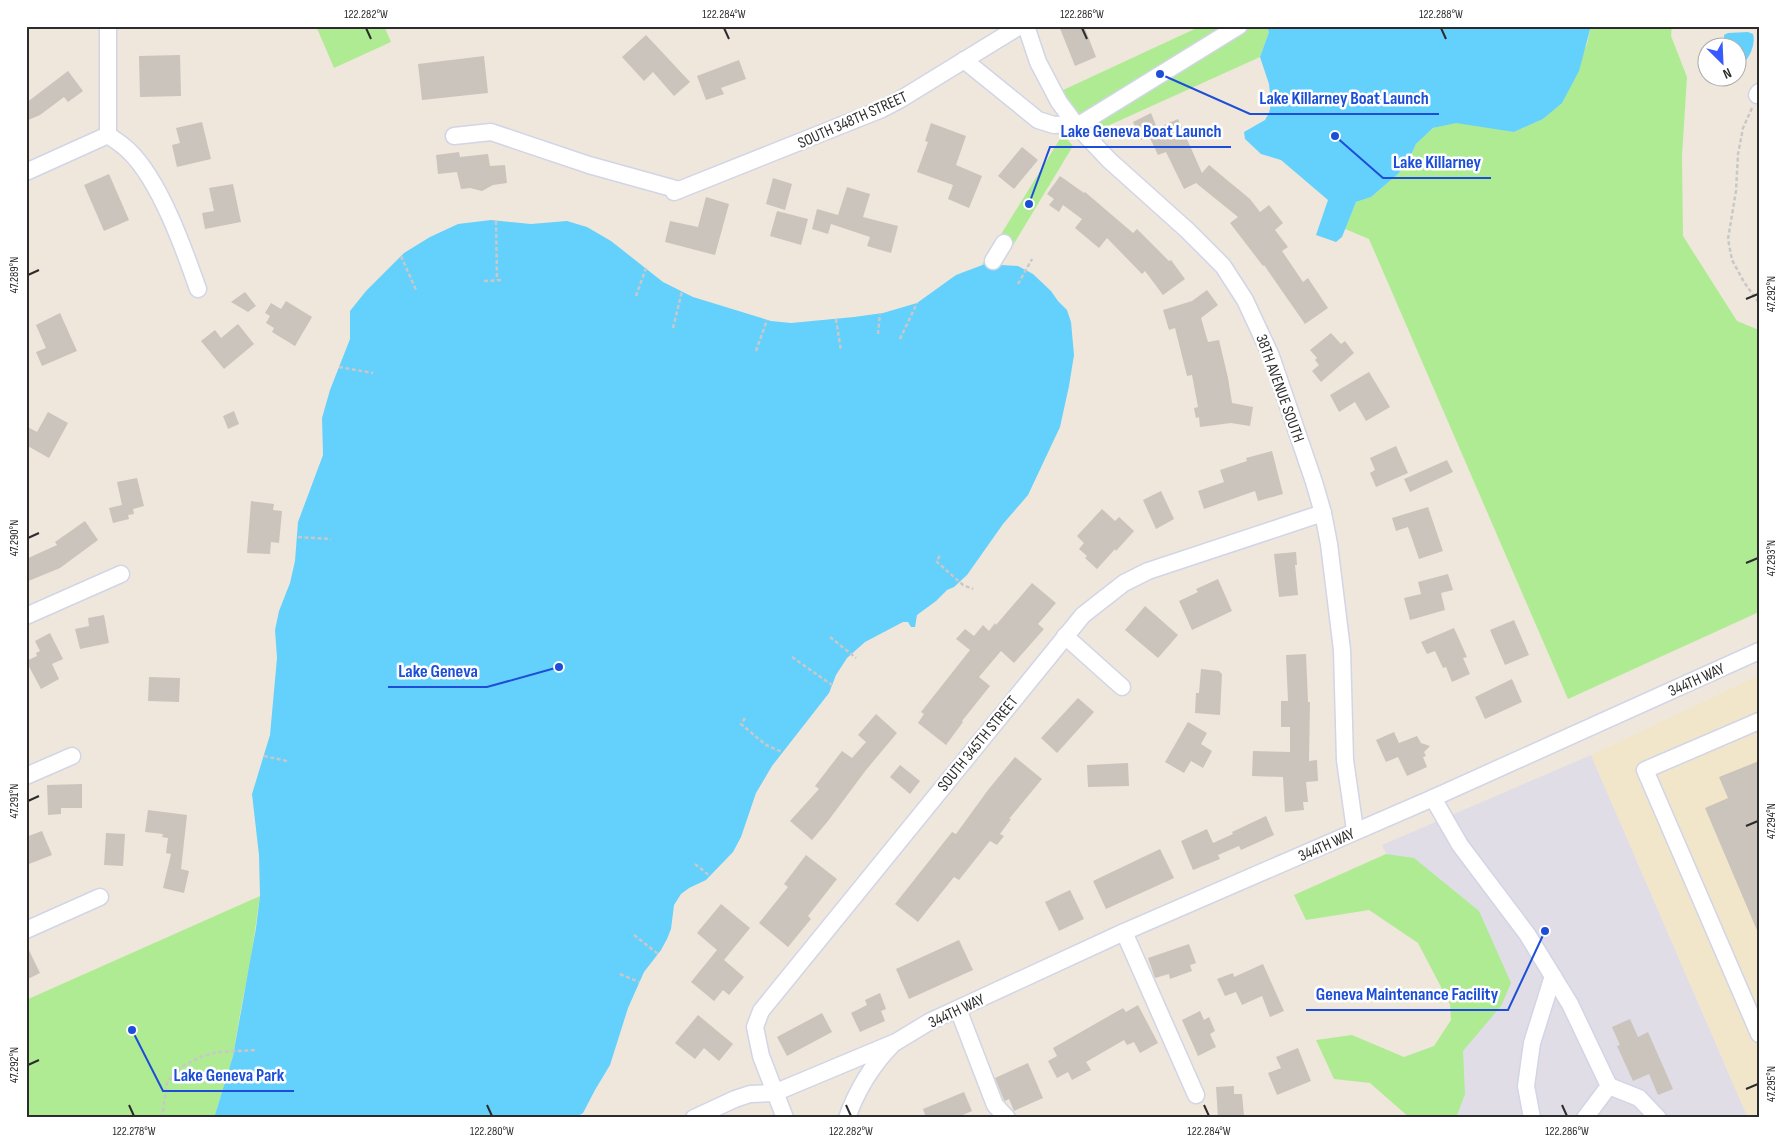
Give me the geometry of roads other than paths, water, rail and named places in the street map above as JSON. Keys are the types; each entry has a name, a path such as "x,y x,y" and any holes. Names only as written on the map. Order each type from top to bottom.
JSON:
{"street":[{"path":"108,26 108,135"},
{"path":"964,60 1038,120 1054,125 1076,125 1240,26"},
{"name":"38TH AVENUE SOUTH","path":"1020,27 1031,44 1048,83 1076,125 1129,178 1208,250 1234,282 1255,319 1271,356 1323,512 1337,599 1342,650 1344,753 1355,830"},
{"name":"SOUTH 348TH STREET","path":"454,136 491,132 589,165 676,191 882,109 1020,27"},
{"path":"26,172 108,135"},
{"path":"108,135 129,151 146,173 165,207 198,289"},
{"path":"993,261 1004,243"},
{"name":"SOUTH 345TH STREET","path":"785,1118 760,1056 755,1027 761,1011 1064,636 1083,615 1103,598 1124,583 1148,571 1323,512"},
{"path":"26,616 121,574"},
{"path":"1064,636 1122,687"},
{"name":"344TH WAY","path":"896,1042 929,1022 1124,932 1355,830 1433,798 1759,651"},
{"path":"1759,721 1646,770 1759,1034"},
{"path":"26,776 72,756"},
{"path":"1433,798 1460,845 1527,934 1553,976 1588,1038 1609,1086 1639,1098 1658,1118"},
{"path":"26,930 100,897"},
{"path":"1124,932 1196,1095"},
{"path":"1532,1118 1526,1086 1532,1043 1553,976"},
{"path":"958,1009 995,1105 1007,1118"},
{"path":"694,1118 750,1094 774,1093 896,1042"},
{"path":"846,1118 856,1096 876,1065 884,1053 896,1042"},
{"path":"1585,1118 1609,1086"}],"water":[{"path":"1266,26 1591,26 1579,71 1562,103 1543,119 1514,132 1456,123 1433,128 1416,144 1408,161 1398,174 1371,197 1356,202 1342,237 1336,242 1316,235 1328,200 1281,160 1261,154 1245,139 1244,132 1265,120 1271,103 1269,84 1260,57 1269,32"},
{"path":"1748,32 1753,34 1753,47 1748,58 1748,38 1724,38 1724,35"},
{"path":"491,220 531,224 567,221 587,227 611,241 663,282 693,297 771,321 791,323 883,313 917,303 956,275 993,261 1001,265 1018,266 1033,274 1051,291 1067,310 1071,322 1074,355 1060,427 1028,495 1003,524 967,575 917,615 915,627 911,627 908,622 903,622 865,642 847,658 836,675 829,693 772,766 756,793 741,837 733,852 706,880 681,894 674,905 671,929 667,939 644,972 628,1008 610,1065 583,1113 574,1118 214,1118 233,1056 260,896 259,855 252,794 270,735 277,658 275,630 295,561 298,522 323,455 322,418 330,390 350,339 350,311 366,291 404,253 430,237 458,224"}],"place":[{"name":"Lake Killarney Boat Launch","path":"1160,74"},
{"name":"Lake Killarney","path":"1335,136"},
{"name":"Lake Geneva Boat Launch","path":"1029,204"},
{"name":"Lake Geneva","path":"559,667"},
{"name":"Geneva Maintenance Facility","path":"1545,931"},
{"name":"Lake Geneva Park","path":"132,1030"}]}
